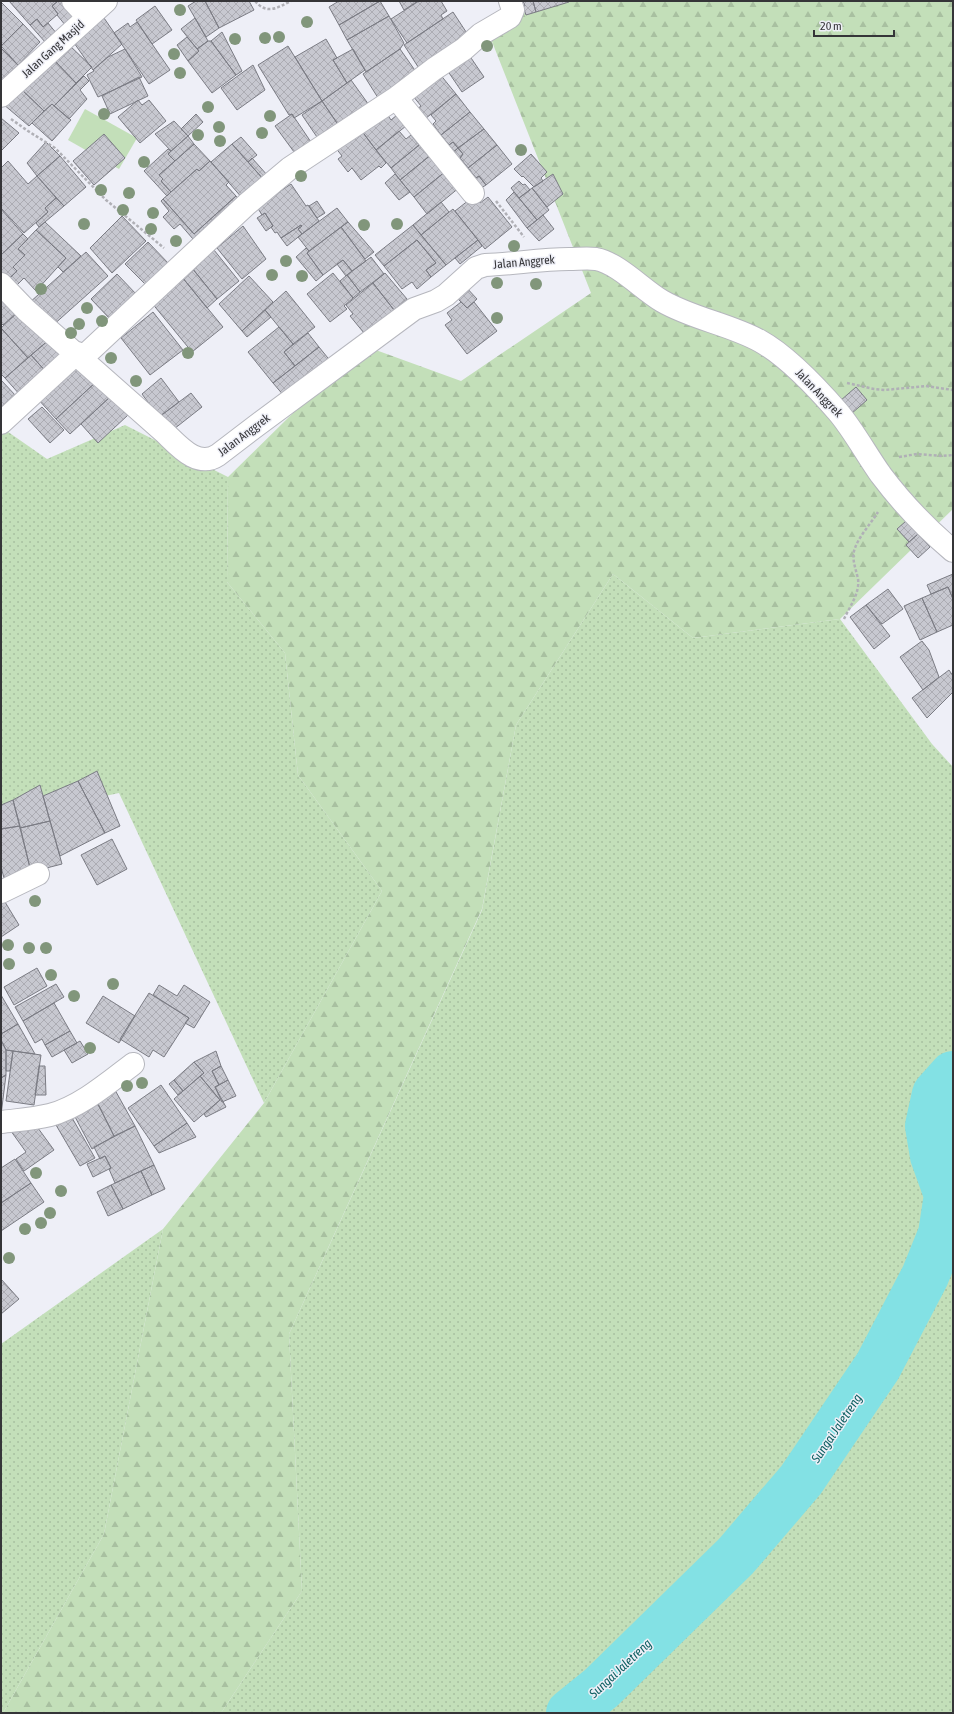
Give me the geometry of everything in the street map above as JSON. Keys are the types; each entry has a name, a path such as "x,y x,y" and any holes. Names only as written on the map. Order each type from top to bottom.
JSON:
{"street":[{"path":"73,1 88,17"},
{"name":"Jalan Gang Masjid","path":"4,106 88,17 106,1"},
{"path":"1,423 247,204 290,168 396,98 434,69 464,49 481,34 510,17 513,10 510,1"},
{"path":"396,98 473,193"},
{"name":"Jalan Anggrek","path":"1,284 26,310 183,448 199,459 209,460 218,455 414,309 436,301 446,295 476,268 482,266 530,261 582,258 604,261 617,268 663,301 760,341 776,351 823,395 839,413 884,480 930,531 953,551"},
{"path":"1,892 38,874"},
{"path":"1,1122 40,1117 61,1111 83,1100 133,1064"}],"path":[{"path":"255,1 260,7 267,9 276,8 291,1"},
{"path":"4,106 28,131 55,148 106,200 154,241 172,254 187,259"},
{"path":"473,193 489,194 492,196 527,240 530,249 530,261"},
{"path":"845,383 885,390 926,386 953,390"},
{"path":"871,460 917,454 942,456 953,454"},
{"path":"844,619 858,588 858,579 853,561 854,552 860,538 878,510 884,480"}],"green space":[{"path":"545,1 953,1 953,509 840,619 693,638 613,574 516,725 482,909 289,1334 302,1591 221,1713 3,1713 104,1534 163,1229 264,1103 382,891 298,775 285,653 227,582 228,477 362,345 461,381 591,293 489,34"},
{"path":"85,109 137,138 119,169 68,140"},
{"path":"125,425 228,477 227,582 285,653 298,775 382,891 264,1103 119,793 1,819 1,427 47,459"},
{"path":"613,574 693,638 840,619 932,744 953,767 953,1713 221,1713 302,1591 289,1334 482,910 516,725"},
{"path":"163,1229 104,1534 3,1713 1,1713 1,1344"}],"building":[{"path":"9,1 58,1 52,6 58,14 43,27 37,19 30,25"},
{"path":"58,1 65,1 78,16 66,26 52,6"},
{"path":"196,1 205,1 219,28 206,37 188,6"},
{"path":"205,1 249,1 254,10 219,28"},
{"path":"339,1 380,1 339,25 329,7"},
{"path":"380,1 389,16 347,40 339,25"},
{"path":"399,1 418,1 404,10"},
{"path":"419,1 441,1 447,11 441,15 443,19 407,43 391,19"},
{"path":"523,1 533,1 536,12 526,15"},
{"path":"533,1 568,1 569,2 536,12"},
{"path":"1,2 23,24 1,46"},
{"path":"155,6 172,30 152,44 136,20"},
{"path":"453,12 472,41 422,73 404,45"},
{"path":"389,16 404,43 400,49 366,72 347,40"},
{"path":"104,18 122,44 93,70 72,40"},
{"path":"195,18 208,41 197,49 181,29"},
{"path":"37,19 43,27 48,23 57,34 46,43 30,25"},
{"path":"137,22 170,70 149,84 114,33 128,23 130,27"},
{"path":"23,24 40,42 18,65 1,46"},
{"path":"222,32 242,71 236,75 211,41"},
{"path":"187,37 199,51 188,61 177,45"},
{"path":"326,39 337,58 333,60 347,83 322,101 295,57"},
{"path":"208,41 211,41 236,75 212,93 188,61 199,51 197,49"},
{"path":"67,43 92,67 76,83 52,58"},
{"path":"288,46 322,101 294,118 292,114 289,115 258,65"},
{"path":"2,49 18,65 1,81 1,50"},
{"path":"125,49 142,77 98,97 87,75 94,71 93,70 108,57"},
{"path":"353,49 365,70 347,83 333,60"},
{"path":"400,49 419,76 380,101 363,74"},
{"path":"467,52 484,77 462,92 445,67"},
{"path":"52,58 76,83 54,106 52,104 44,111 20,88"},
{"path":"253,65 265,90 237,110 221,88"},
{"path":"439,73 456,94 425,119 417,109 421,106 413,96"},
{"path":"84,76 89,81 80,90 87,99 69,119 54,106"},
{"path":"139,77 148,96 110,114 102,96"},
{"path":"351,80 369,105 339,126 322,101"},
{"path":"20,88 44,111 29,126 3,104"},
{"path":"456,94 470,112 441,135 433,124 436,121 431,115"},
{"path":"138,100 142,105 149,100 166,121 140,143 118,117"},
{"path":"322,101 339,126 319,140 302,115"},
{"path":"52,104 71,120 52,141 32,123"},
{"path":"385,111 391,120 397,115 406,126 376,150 361,130"},
{"path":"470,112 484,129 458,148 453,142 449,145 441,135"},
{"path":"196,114 203,122 188,136 181,129"},
{"path":"292,114 313,145 297,156 275,126"},
{"path":"1,118 19,133 1,151"},
{"path":"174,121 188,136 171,151 155,134"},
{"path":"484,129 497,145 468,168 460,158 463,154 458,148"},
{"path":"361,130 386,163 381,168 379,166 361,180 352,168 348,172 338,159 342,156 335,147"},
{"path":"399,131 406,139 411,135 419,145 391,168 376,150"},
{"path":"104,134 125,158 94,185 73,161"},
{"path":"441,135 449,145 453,142 458,148 450,155 437,139"},
{"path":"188,136 194,144 175,161 168,154"},
{"path":"241,137 257,155 248,162 232,144"},
{"path":"46,142 60,156 37,176 27,163"},
{"path":"423,142 432,154 400,180 391,168"},
{"path":"194,144 210,161 199,171 197,169 171,192 161,181 163,179 159,175"},
{"path":"232,144 264,180 243,199 211,162"},
{"path":"497,145 512,164 486,185 479,176 476,178 468,168"},
{"path":"458,148 463,154 460,158 468,168 463,172 450,155"},
{"path":"168,149 171,151 168,154 175,161 159,175 163,179 161,181 171,192 167,196 144,171"},
{"path":"432,154 446,171 414,197 400,180"},
{"path":"531,154 547,172 541,178 543,181 534,187 514,169"},
{"path":"60,156 86,187 64,206 37,176"},
{"path":"252,158 268,176 264,180 248,162"},
{"path":"8,161 28,184 37,176 56,198 45,208 48,212 24,233 1,208 1,168"},
{"path":"210,161 229,182 226,185 236,196 194,234 163,199 197,169 199,171"},
{"path":"468,168 476,178 479,176 486,185 478,190 463,172"},
{"path":"446,171 460,187 427,214 414,197"},
{"path":"395,174 410,192 399,200 385,183"},
{"path":"553,174 563,194 547,207 532,188"},
{"path":"519,181 523,185 525,184 530,190 519,198 511,188"},
{"path":"291,184 306,206 308,205 319,221 302,234 298,229 302,226 301,225 281,238 271,227 273,226 265,213 262,215 257,207"},
{"path":"532,188 549,210 537,220 519,198"},
{"path":"514,192 537,220 527,228 506,200"},
{"path":"236,196 242,204 227,210 193,239 180,224 174,229 163,217 169,211 161,201 163,199 194,234"},
{"path":"474,196 480,203 488,197 512,227 485,249 455,211"},
{"path":"56,198 64,206 39,227 36,223 48,212 45,208"},
{"path":"317,201 325,213 317,218 309,206"},
{"path":"441,202 449,212 421,235 413,225"},
{"path":"337,208 348,222 309,251 298,237"},
{"path":"1,209 23,234 1,255"},
{"path":"453,209 478,240 446,265 421,235"},
{"path":"265,213 273,226 266,231 257,218"},
{"path":"543,215 554,229 539,241 527,228"},
{"path":"122,216 146,241 112,273 90,248"},
{"path":"45,222 81,256 63,272 58,267 66,258 36,230"},
{"path":"348,222 374,252 365,259 341,227"},
{"path":"301,225 302,226 298,229 302,234 287,246 281,238"},
{"path":"413,225 446,265 431,277 426,270 436,263 417,240 384,266 375,255"},
{"path":"243,226 266,259 242,279 217,248"},
{"path":"341,227 366,261 352,271 343,260 323,275 307,253"},
{"path":"36,230 66,258 36,291 24,278 17,285 10,278 17,271 13,267 25,255 18,249"},
{"path":"23,234 28,239 18,249 25,255 13,267 17,271 6,281 1,276 1,255"},
{"path":"417,240 436,263 426,270 431,277 417,289 412,282 402,289 384,266"},
{"path":"478,240 482,246 460,264 455,258"},
{"path":"148,242 170,265 147,286 125,264"},
{"path":"306,248 309,251 307,253 323,275 316,281 296,257"},
{"path":"214,250 239,281 217,299 192,268"},
{"path":"86,252 108,276 51,327 29,303"},
{"path":"371,257 384,274 360,292 347,275"},
{"path":"343,260 352,271 346,276 337,264"},
{"path":"192,268 217,299 207,308 182,277"},
{"path":"333,273 353,298 344,306 347,309 330,322 307,294"},
{"path":"385,273 407,299 394,310 373,283"},
{"path":"117,274 137,295 111,320 91,299"},
{"path":"347,275 360,292 353,298 340,281"},
{"path":"249,276 273,302 242,331 219,304"},
{"path":"182,277 223,327 192,352 151,302"},
{"path":"373,283 394,310 364,333 350,316 353,314 346,305"},
{"path":"465,286 477,299 467,308 454,295"},
{"path":"286,291 315,327 293,344 265,310"},
{"path":"1,293 18,312 3,325 1,323"},
{"path":"461,302 467,308 474,302 497,331 467,354 445,325 452,320 447,313"},
{"path":"265,310 271,317 247,337 242,331"},
{"path":"18,312 50,339 28,358 1,328"},
{"path":"153,312 183,350 150,375 121,338"},
{"path":"279,327 293,344 284,352 295,366 273,383 248,352"},
{"path":"1,328 28,358 5,378 1,374"},
{"path":"308,333 319,347 295,366 284,352"},
{"path":"50,339 67,355 47,373 31,355"},
{"path":"319,347 332,363 285,397 273,383"},
{"path":"31,355 47,373 21,396 5,378"},
{"path":"76,362 97,381 56,419 37,398"},
{"path":"161,378 179,402 159,417 142,394"},
{"path":"1,380 16,396 1,411"},
{"path":"97,381 111,396 70,434 56,419"},
{"path":"856,387 867,400 851,414 840,401"},
{"path":"191,393 202,407 174,429 159,417"},
{"path":"111,396 128,415 98,443 81,424"},
{"path":"42,407 64,430 50,443 28,419"},
{"path":"906,521 918,534 909,542 897,529"},
{"path":"918,534 930,547 918,558 906,545"},
{"path":"953,574 953,599 948,587 931,594 927,585"},
{"path":"948,587 953,599 953,625 937,632 922,598"},
{"path":"888,589 903,609 882,624 866,605"},
{"path":"922,598 937,632 920,640 904,606"},
{"path":"866,605 890,636 874,649 850,617"},
{"path":"922,641 929,650 939,677 923,690 900,657"},
{"path":"949,670 953,676 953,692 927,718 912,698"},
{"path":"97,771 120,826 105,833 78,781"},
{"path":"78,781 105,833 60,856 43,796"},
{"path":"40,785 50,821 20,828 13,800"},
{"path":"13,800 20,826 1,829 1,805"},
{"path":"50,821 62,864 31,872 20,828"},
{"path":"20,826 31,872 4,878 1,867 1,829"},
{"path":"112,839 127,869 97,885 81,855"},
{"path":"1,897 19,925 1,937"},
{"path":"37,968 47,986 14,1005 4,987"},
{"path":"56,984 64,997 23,1021 15,1007"},
{"path":"159,985 177,996 184,985 210,1002 194,1028 185,1023 189,1018 153,995"},
{"path":"149,993 189,1018 164,1057 153,1050 149,1057 120,1039"},
{"path":"1,995 18,1024 1,1034"},
{"path":"103,996 135,1016 119,1043 86,1023"},
{"path":"54,1003 70,1031 45,1045 42,1039 35,1043 23,1021"},
{"path":"18,1024 35,1054 6,1050 1,1040 1,1034"},
{"path":"70,1031 77,1043 52,1057 45,1045"},
{"path":"1,1040 6,1050 6,1075 1,1078"},
{"path":"80,1041 88,1054 72,1063 64,1050"},
{"path":"6,1050 13,1051 10,1071 6,1071"},
{"path":"13,1051 41,1055 34,1105 6,1101"},
{"path":"216,1051 221,1066 212,1071 219,1085 215,1087 226,1107 206,1117 204,1114 220,1100 200,1076 204,1073 194,1062"},
{"path":"194,1062 204,1073 183,1091 174,1080"},
{"path":"39,1066 45,1066 46,1095 35,1095"},
{"path":"221,1066 228,1080 219,1085 212,1071"},
{"path":"6,1075 1,1115 1,1078"},
{"path":"200,1076 220,1100 194,1122 174,1099"},
{"path":"174,1080 183,1091 178,1095 169,1084"},
{"path":"228,1080 236,1096 222,1102 215,1087"},
{"path":"161,1085 187,1123 154,1146 128,1108"},
{"path":"115,1090 135,1126 114,1136 96,1100"},
{"path":"96,1100 114,1136 92,1149 73,1113"},
{"path":"71,1116 95,1158 80,1166 56,1125"},
{"path":"187,1123 196,1137 159,1153 154,1146"},
{"path":"35,1124 54,1150 24,1171 16,1159 26,1152 8,1127"},
{"path":"135,1126 154,1165 115,1183 109,1169 111,1168 105,1156 100,1159 94,1147"},
{"path":"105,1156 111,1168 93,1177 87,1164"},
{"path":"15,1159 31,1183 1,1203 1,1168"},
{"path":"154,1165 165,1189 152,1195 141,1171"},
{"path":"141,1171 152,1195 123,1209 111,1185"},
{"path":"31,1183 44,1202 1,1231 1,1203"},
{"path":"111,1185 123,1209 108,1216 97,1192"},
{"path":"1,1279 19,1299 1,1314"}],"waterway":[{"name":"Sungai Jaletreng","path":"570,1713 601,1688 736,1556 801,1480 878,1366 925,1276 942,1234 948,1195 934,1156 929,1126 936,1094 953,1075"}]}
